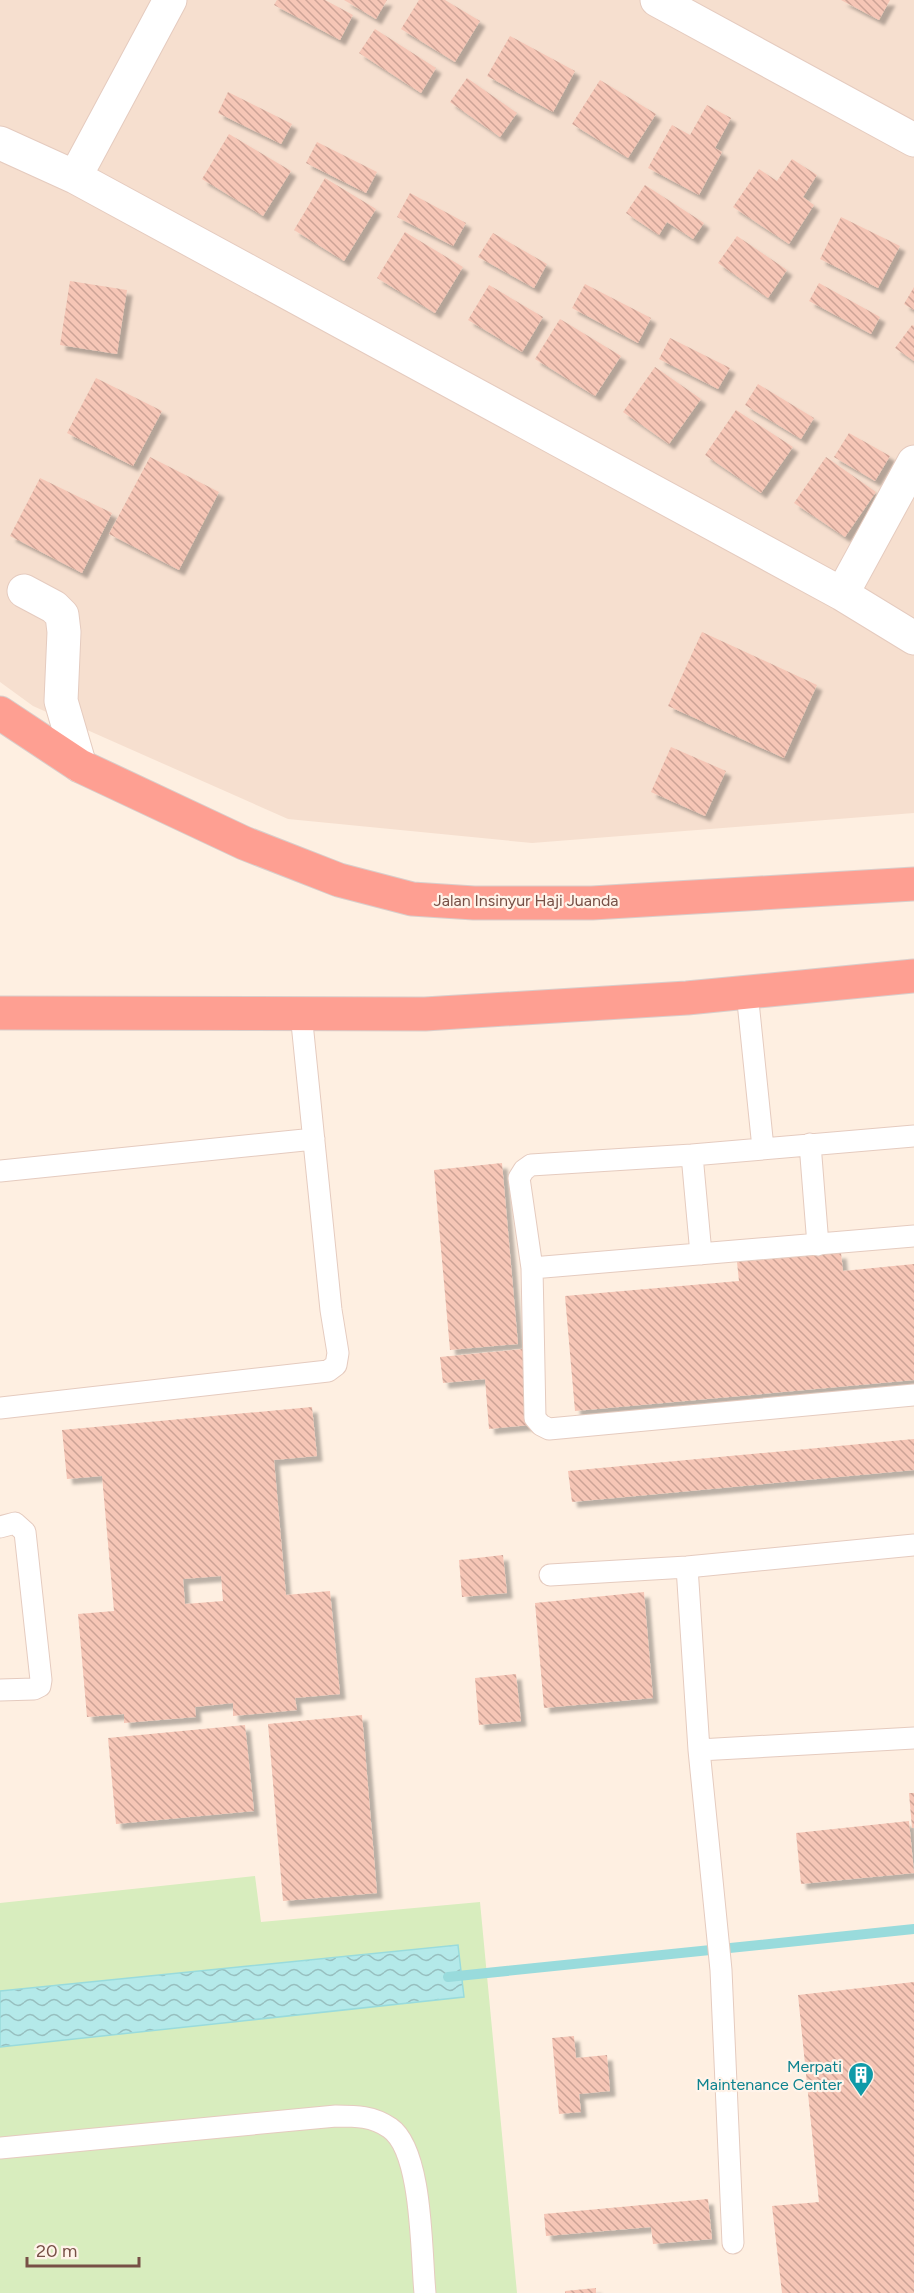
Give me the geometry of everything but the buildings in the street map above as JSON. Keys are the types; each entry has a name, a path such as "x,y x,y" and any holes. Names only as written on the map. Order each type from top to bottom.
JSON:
{"highway":[{"name":"Jalan Insinyur Haji Juanda","path":"0,713 80,766 244,843 339,880 412,899 474,903 592,903 914,884"},
{"path":"0,1013 425,1014 559,1007 914,976"}],"street":[{"path":"75,177 170,0"},
{"path":"657,0 914,140"},
{"path":"0,144 75,177 842,594 914,638"},
{"path":"842,594 914,462"},
{"path":"24,591 54,607 62,615 64,632 61,701 80,766"}],"lane":[{"path":"747,992 764,1148"},
{"path":"0,1407 328,1371 336,1365 338,1353 331,1310 301,1013"},
{"path":"914,1136 692,1155 531,1165 519,1178 532,1268 535,1418 541,1425 549,1429 914,1395"},
{"path":"0,1171 314,1139"},
{"path":"810,1144 818,1245"},
{"path":"692,1155 701,1254"},
{"path":"532,1268 914,1236"},
{"path":"0,1527 15,1523 25,1532 41,1680 40,1686 34,1689 0,1690"},
{"path":"550,1575 687,1567 914,1545"},
{"path":"687,1567 699,1750 721,1970 733,2243"},
{"path":"699,1750 914,1738"},
{"path":"0,2148 336,2116 365,2116 391,2129 407,2150 415,2179 425,2293"}],"shaded area":[{"path":"0,0 914,0 914,813 532,843 288,819 33,706 0,682"}],"green space":[{"path":"255,1876 261,1922 480,1902 517,2293 0,2293 0,1903"}],"water":[{"path":"458,1945 464,1997 0,2047 0,1991"}],"waterway":[{"path":"448,1977 914,1929"}],"place":[{"name":"Merpati Maintenance Center","path":"861,2098"}]}
